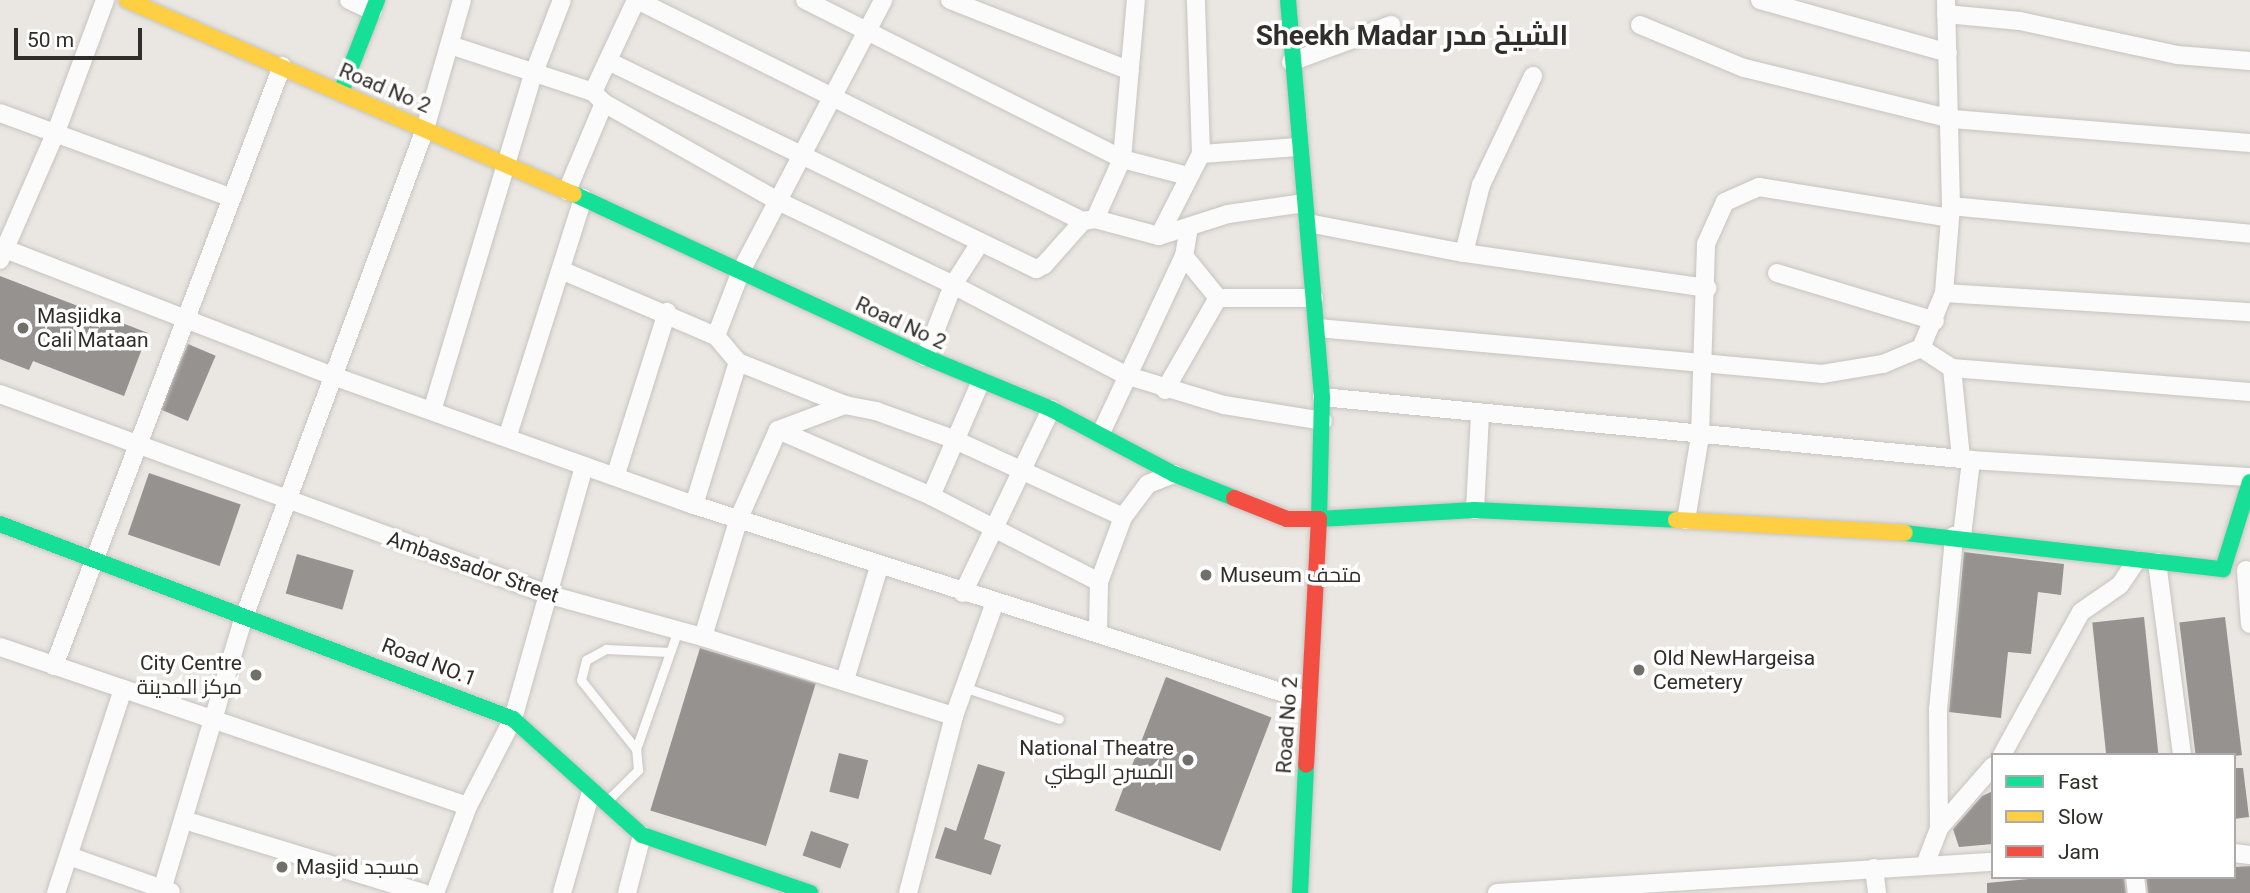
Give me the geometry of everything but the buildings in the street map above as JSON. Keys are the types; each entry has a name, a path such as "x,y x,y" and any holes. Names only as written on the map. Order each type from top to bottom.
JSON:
{"main road":[{"name":"Road No 2","path":"127,0 508,164 925,357 1051,409 1101,433 1174,474 1287,519 1319,519 1300,893"},
{"path":"1288,0 1298,147 1318,328 1323,421 1319,519 1475,510 1686,520 1958,536 2137,561 2223,569 2250,480"},
{"path":"341,92 375,6"},
{"name":"Road NO.1","path":"0,524 513,719 597,798 642,835 776,889 810,893"}],"street":[{"path":"105,0 56,132 2,252 185,317 336,377 584,466 616,474 694,505 879,567 1098,631 1309,701"},
{"path":"349,0 375,6"},
{"path":"69,856 166,892 184,820 244,617 336,377 425,129 462,0"},
{"path":"432,411 533,75 562,0"},
{"path":"507,438 561,270 598,97 637,0 830,97 1089,220 1159,236 1228,214 1304,204"},
{"path":"805,0 1122,159 1188,176"},
{"path":"716,336 741,271 883,0"},
{"path":"950,0 1130,71"},
{"path":"610,62 980,243 1041,268 1089,220 1122,159 1136,0"},
{"path":"1159,236 1201,154 1196,0"},
{"path":"1760,0 1948,53"},
{"path":"1318,328 1822,374 1884,364 1921,348 1935,321 1944,293 1951,212 1952,119 1946,7 2178,55 2250,61"},
{"path":"1291,62 1391,25"},
{"path":"1640,25 1744,68 1952,119 2250,143"},
{"path":"450,45 598,97 778,201 953,285 1125,375 1165,390 1323,421"},
{"path":"54,666 141,445 185,317 282,66"},
{"path":"1464,253 1481,185 1534,76"},
{"path":"0,113 230,197"},
{"path":"1201,154 1298,147"},
{"path":"1686,520 1700,436 1709,230 1725,202 1746,190 1759,187 1951,212 2250,234"},
{"path":"1308,223 1464,253 1707,288"},
{"path":"1101,433 1125,375 1184,256 1189,227"},
{"path":"925,357 953,285 980,243"},
{"path":"1184,256 1218,298"},
{"path":"561,270 667,312 716,336 738,362 845,405 876,411 953,439 1123,517"},
{"path":"1777,273 1935,321"},
{"path":"1944,293 2250,312"},
{"path":"1218,298 1314,298"},
{"path":"1165,390 1218,298"},
{"path":"616,474 667,312"},
{"path":"1921,348 1952,368 2250,392"},
{"path":"694,505 738,362"},
{"path":"1939,828 1938,710 1966,459 1952,368"},
{"path":"932,496 953,439 981,381"},
{"name":"Ambassador Street","path":"0,394 288,502 550,595 704,637 954,716"},
{"path":"1322,397 1700,436 2250,480"},
{"path":"704,637 739,518 778,430 845,405"},
{"path":"963,593 998,529 1051,409"},
{"path":"1475,510 1480,413"},
{"path":"778,430 932,496 1099,582"},
{"path":"435,893 468,806 513,719 550,595 584,466"},
{"path":"1098,631 1099,582 1123,517 1148,484 1174,474"},
{"path":"2002,753 2081,612 2120,585 2137,561"},
{"path":"2157,562 2182,753"},
{"path":"845,680 879,567"},
{"path":"2223,569 2248,571 2250,624"},
{"path":"908,893 954,716 995,603"},
{"path":"0,647 468,806"},
{"path":"56,893 123,689"},
{"path":"1925,865 1939,828 1991,768"},
{"path":"562,893 597,798"},
{"path":"184,820 423,893"},
{"path":"627,893 642,835"},
{"path":"1505,893 1991,862"},
{"path":"1874,868 1877,893"}],"lane":[{"path":"597,798 638,770 636,749 678,630"},
{"path":"636,749 581,680 586,660 606,649 670,652"},
{"path":"963,687 1059,719"}],"traffic: fast":[{"path":"341,92 377,0"},
{"path":"1288,0 1322,397 1319,519 1475,510 1676,520"},
{"path":"574,194 925,357 1051,409 1174,474 1234,498"},
{"path":"1905,533 2223,569 2250,482"},
{"path":"0,524 513,719 642,835 810,893"},
{"path":"1300,893 1306,765"}],"traffic: slow":[{"path":"127,0 574,194"},
{"path":"1676,520 1905,533"}],"traffic: jam":[{"path":"1234,498 1287,519 1319,519 1306,765"}],"place":[{"name":"Masjidka Cali Mataan","path":"23,328"},
{"name":"Museum متحف","path":"1206,575"},
{"name":"Old NewHargeisa Cemetery","path":"1639,670"},
{"name":"City Centre مركز المدينة","path":"256,675"},
{"name":"National Theatre المسرح الوطني","path":"1188,760"},
{"name":"Masjid مسجد","path":"282,867"}],"district":[{"name":"Sheekh Madar الشيخ مدر","path":"1412,36"}]}
